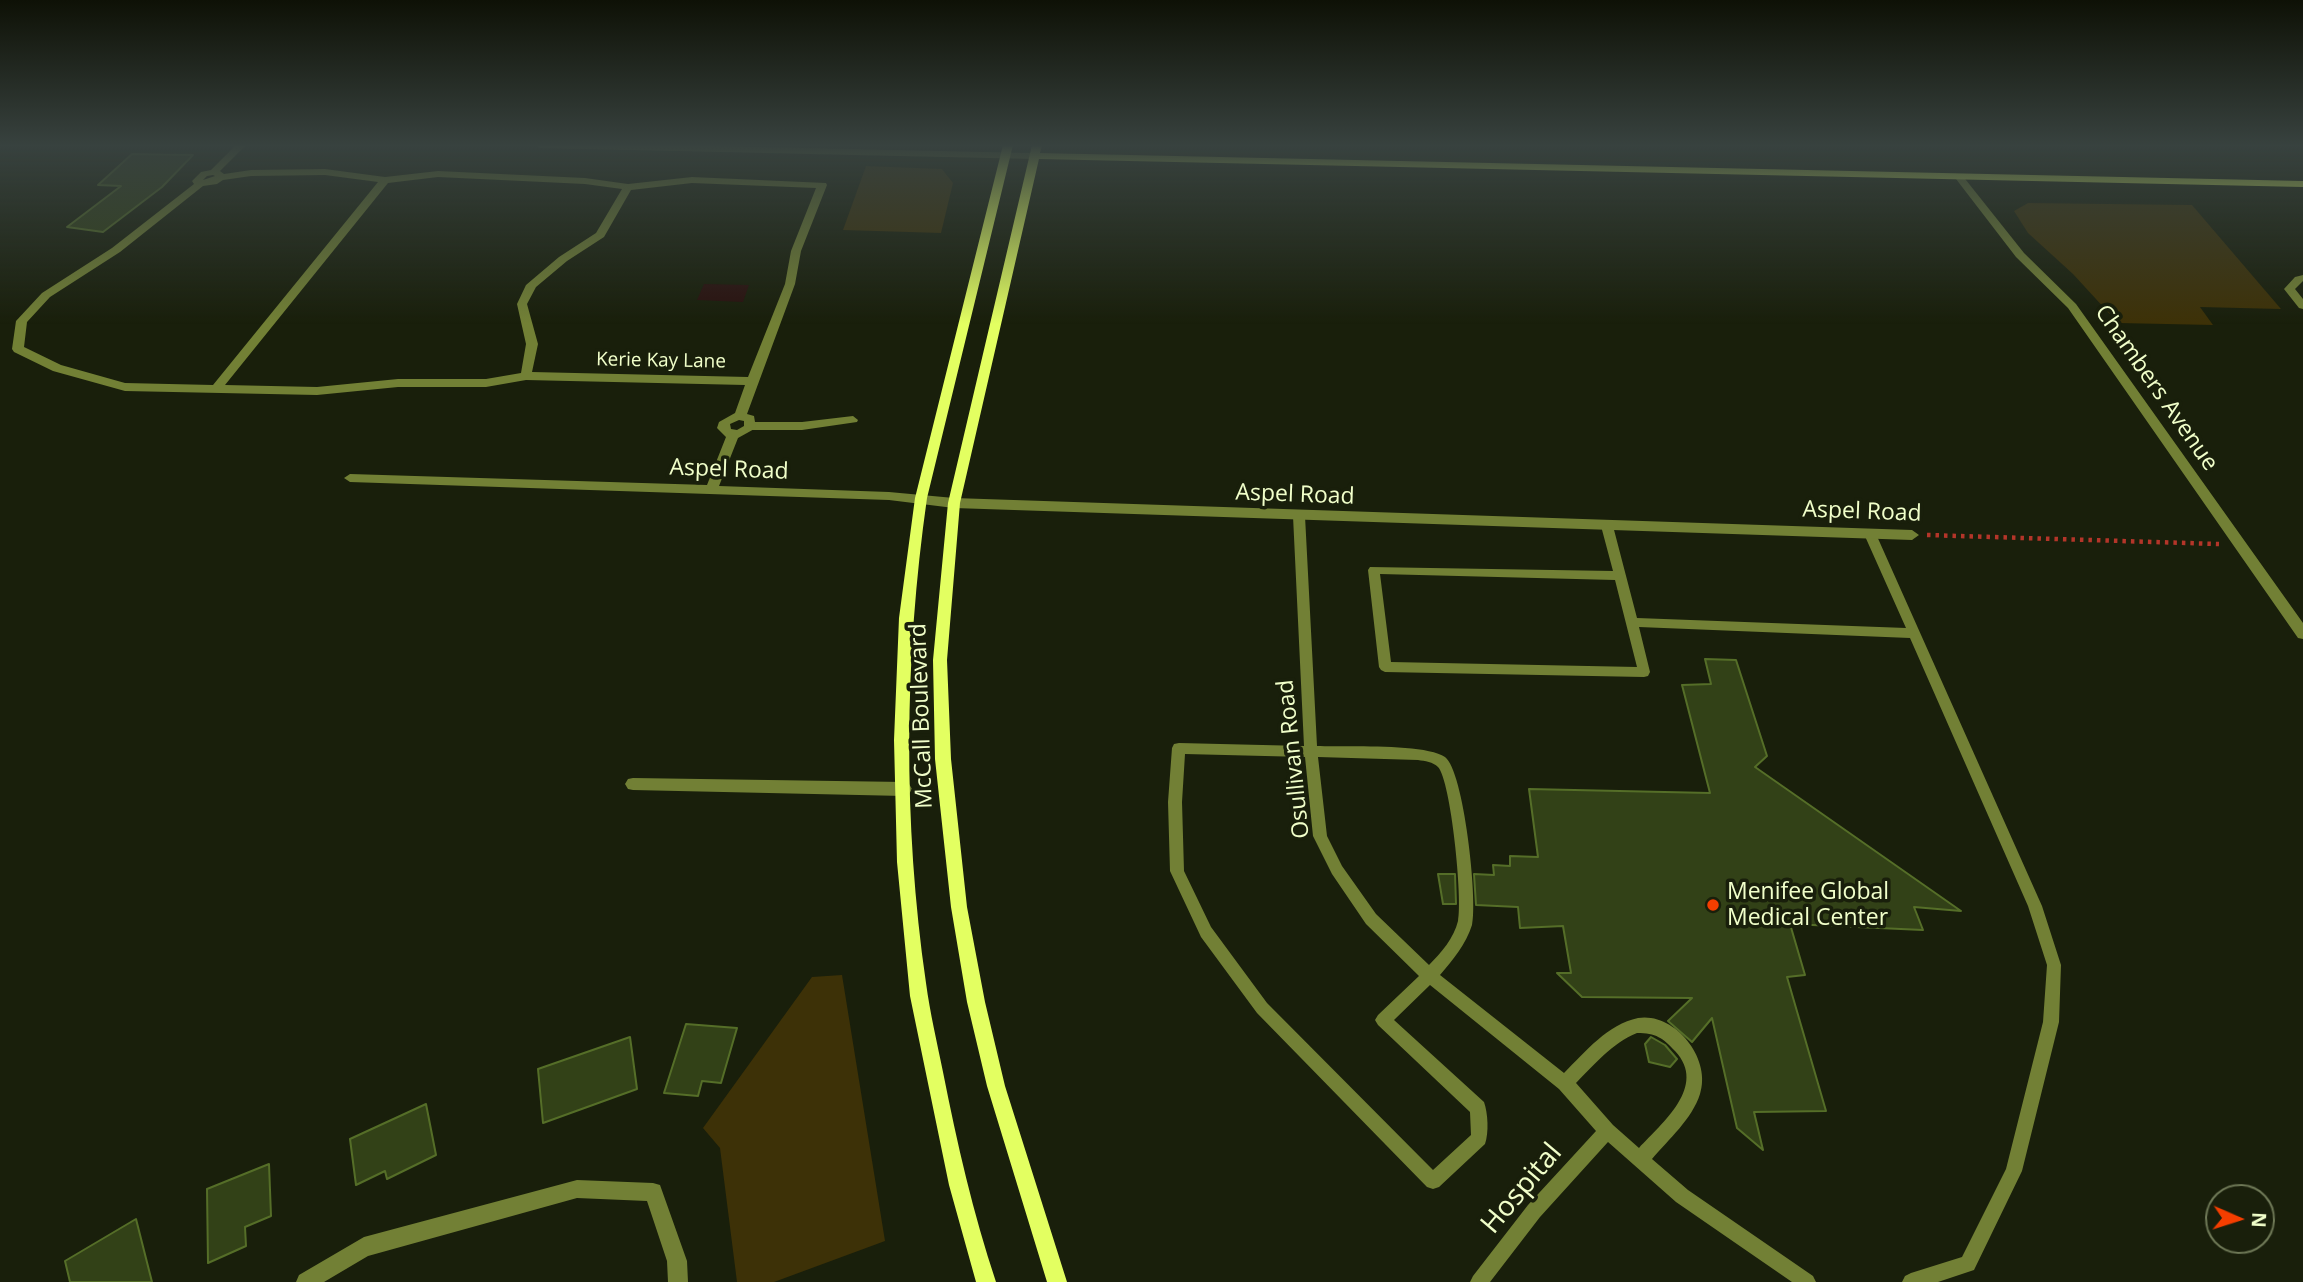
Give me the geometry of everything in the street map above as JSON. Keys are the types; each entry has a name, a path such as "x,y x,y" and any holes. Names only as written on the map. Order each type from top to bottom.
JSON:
{"main road":[{"name":"McCall Boulevard","path":"986,1282 946,1132 918,986 909,908 902,683 913,549 922,498 994,205"},
{"name":"McCall Boulevard","path":"1022,205 954,503 948,546 940,660 943,759 960,908 976,1002 996,1086 1057,1282"}],"street":[{"name":"Kerie Kay Lane","path":"173,205 116,250 46,295 22,321 19,349 57,368 125,387 317,391 398,383 486,383 526,376 752,381 790,284 796,251 814,205"},
{"path":"215,390 365,205"},
{"path":"526,376 532,344 522,304 531,285 563,259 600,235 618,205"},
{"name":"Chambers Avenue","path":"1981,205 2020,255 2072,306 2303,634"},
{"path":"2303,278 2289,289 2303,306"},
{"path":"740,416 752,381"},
{"path":"740,416 750,419 751,426 744,433 733,435 725,431 724,425 729,419 740,416"},
{"path":"711,491 733,435"},
{"name":"Aspel Road","path":"349,478 922,498 954,503 1299,516 1912,535"},
{"path":"633,784 904,789"},
{"path":"306,1282 364,1247 577,1189 653,1192 677,1261 678,1282"}],"lane":[{"path":"751,426 802,426 853,420"},
{"name":"Osullivan Road","path":"1299,516 1311,752 1320,836 1336,870 1371,919 1429,975 1565,1083 1607,1131"},
{"path":"1607,526 1632,622 1644,672 1385,667 1374,570 1620,576"},
{"path":"1871,534 2035,906 2054,965 2052,1022 2014,1171 1968,1264 1911,1282"},
{"path":"1632,622 1914,633"},
{"path":"1178,748 1409,754 1432,756 1445,765 1451,780 1468,897 1466,919 1459,937 1429,975 1383,1020 1478,1108 1479,1138 1433,1181 1262,1008 1206,933 1177,871 1175,802 1178,748"},
{"path":"1565,1083 1621,1031 1637,1023 1655,1025 1675,1036 1692,1061 1695,1073 1692,1097 1641,1159"},
{"path":"1607,1131 1682,1196 1807,1282"},
{"name":"Hospital","path":"1479,1282 1534,1211 1607,1131"}],"path":[{"name":"Aspel Road","path":"1912,535 2241,545"}],"shaded area":[{"path":"852,205 948,205 941,233 843,230"},
{"path":"2025,205 2192,205 2281,309 2200,307 2213,325 2118,323 2073,274 2028,233 2014,211"},
{"path":"704,284 749,285 743,302 697,300"},
{"path":"842,975 885,1241 774,1282 737,1282 720,1148 703,1128 812,977"}],"building":[{"path":"96,205 139,205 103,232 67,227"},
{"name":"Menifee Global Medical Center","path":"1705,659 1736,660 1767,756 1755,767 1961,911 1914,907 1923,930 1790,924 1805,975 1787,977 1826,1111 1754,1112 1763,1150 1737,1128 1712,1018 1692,1042 1668,1021 1692,998 1582,997 1557,973 1571,973 1563,926 1520,928 1518,907 1476,905 1474,874 1494,875 1493,865 1510,866 1510,856 1538,857 1529,789 1710,793 1682,685 1711,684"},
{"path":"1438,874 1455,874 1456,904 1443,904"},
{"path":"686,1024 737,1028 721,1083 702,1081 698,1096 664,1093"},
{"path":"630,1037 637,1089 543,1123 538,1069"},
{"path":"1651,1037 1665,1045 1677,1059 1670,1067 1649,1062 1645,1044"},
{"path":"426,1104 436,1155 387,1179 385,1171 356,1185 350,1139"},
{"path":"269,1164 271,1216 245,1227 246,1246 208,1263 207,1189"},
{"path":"136,1219 152,1282 70,1282 65,1261"}],"place":[{"name":"Menifee Global Medical Center","path":"1713,905"}]}
